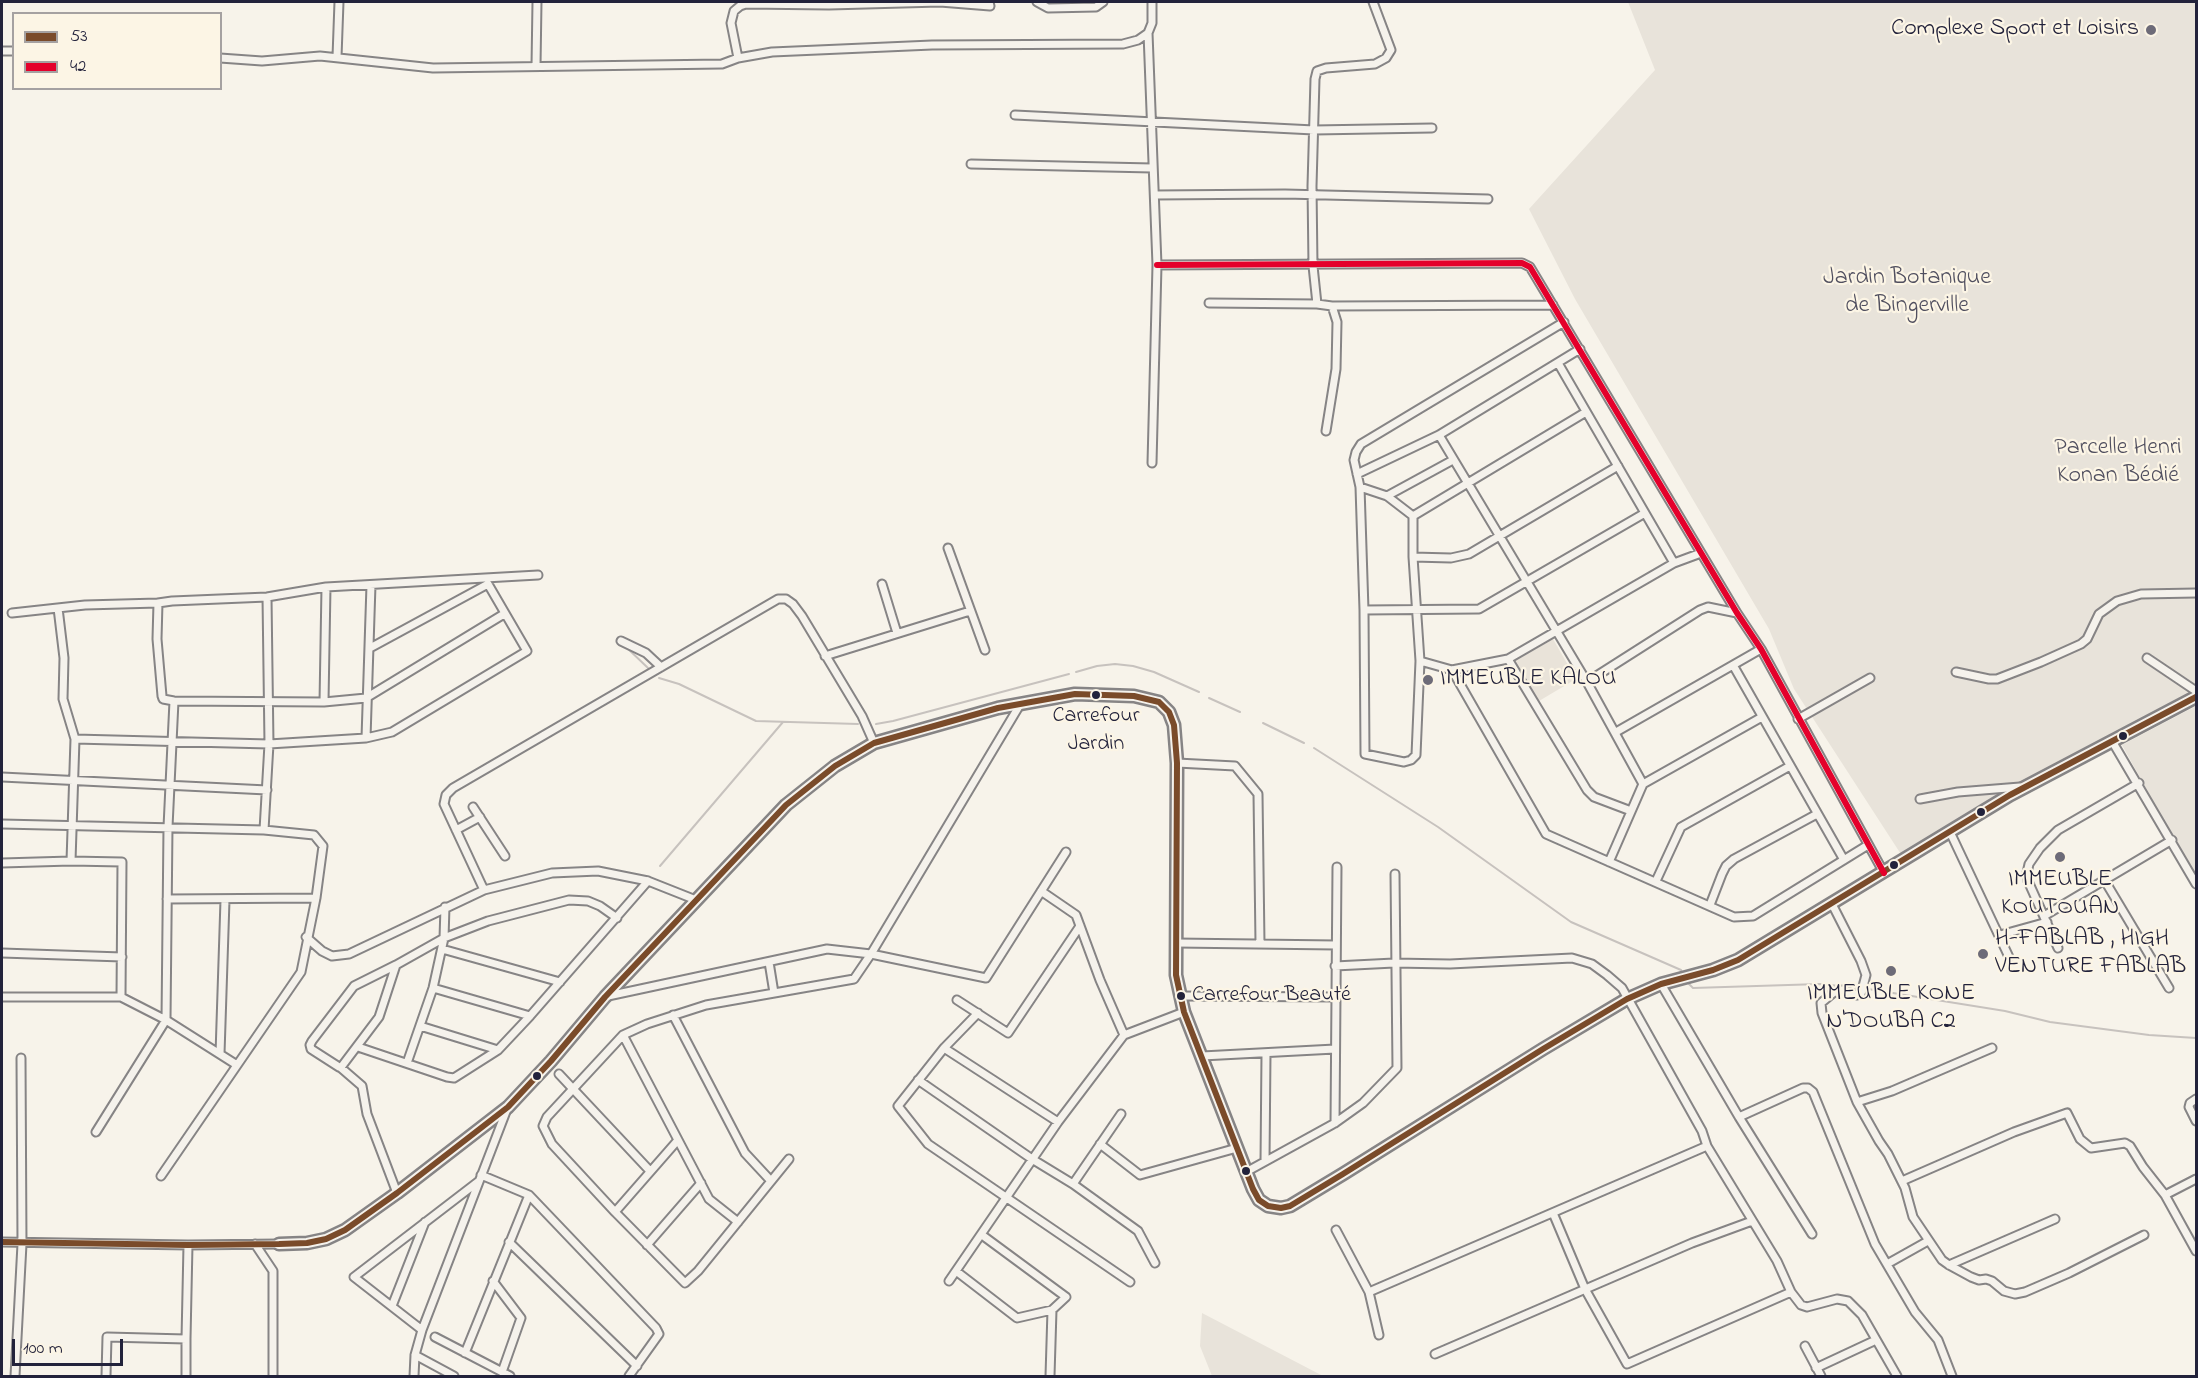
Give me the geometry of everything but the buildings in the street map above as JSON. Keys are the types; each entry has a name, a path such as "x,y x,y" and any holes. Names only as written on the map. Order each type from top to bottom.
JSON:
{"street":[{"path":"337,57 339,2"},
{"path":"536,66 537,2"},
{"path":"738,58 731,23 734,11 746,4 940,2 990,6 989,2"},
{"path":"1037,2 1048,8 1096,7 1102,2"},
{"path":"1152,2 1152,23 1148,33 1153,123 1152,168 1155,195 1156,265 1152,463"},
{"path":"1317,304 1313,266 1312,195 1315,79 1317,71 1326,68 1375,64 1386,58 1391,50 1372,2"},
{"path":"222,58 262,61 320,56 433,68 722,64 738,58 772,52 932,45 1123,44 1138,40 1148,33"},
{"path":"1015,115 1314,130 1432,128"},
{"path":"971,164 1152,168"},
{"path":"1155,195 1285,194 1488,199"},
{"path":"1156,265 1313,266 1522,263 1530,267 1701,554 1761,649 1884,873"},
{"path":"1209,303 1332,306 1552,305"},
{"path":"1326,431 1336,369 1336,322 1332,306"},
{"path":"1413,516 1413,557 1420,661 1416,755 1404,762 1365,754 1364,610 1360,488 1354,460 1356,452 1361,444 1564,322"},
{"path":"1358,474 1439,435 1580,349"},
{"path":"1558,363 1674,563"},
{"path":"1413,516 1586,412"},
{"path":"1439,435 1587,682 1643,784"},
{"path":"1387,496 1453,460"},
{"path":"1413,557 1461,556 1500,536 1618,466"},
{"path":"1360,488 1387,496 1413,516"},
{"path":"1364,610 1479,609 1645,513"},
{"path":"948,548 985,650"},
{"path":"1420,661 1452,670 1508,659 1674,563 1701,554"},
{"path":"12,613 58,608 267,597 326,587 538,575"},
{"path":"75,739 269,744 366,738 392,732 527,651 488,584 370,648"},
{"path":"882,584 897,633"},
{"path":"366,738 371,585"},
{"path":"324,702 326,587"},
{"path":"1956,672 1978,678 1997,679 2081,644 2087,639 2099,614 2117,601 2141,594 2196,593"},
{"path":"264,830 269,744 267,597"},
{"path":"484,890 444,804 446,795 453,788 778,599 786,599 794,604 862,716 874,743"},
{"path":"158,603 157,639 162,696 163,699 174,701 324,702 366,698 504,614"},
{"path":"1587,682 1700,610 1708,607 1737,613"},
{"path":"58,608 64,658 63,699 75,739 71,861"},
{"path":"825,656 970,611"},
{"path":"621,641 646,653 661,668"},
{"path":"1616,732 1761,649"},
{"path":"2147,658 2196,691"},
{"path":"1508,659 1587,790 1594,796 1631,811"},
{"path":"1733,664 1844,860"},
{"path":"1452,670 1546,834 1734,917 1753,916 1868,845"},
{"path":"1798,719 1870,678"},
{"path":"2,1242 22,1244 279,1244 307,1243 326,1239 345,1230 508,1107 605,997 786,806 835,766 874,743 998,708 1075,694 1134,696 1159,702 1169,712 1174,725 1177,763 1176,975 1184,1012 1246,1172 1259,1200 1275,1208 1290,1206 1627,999 1661,984 1732,963 2026,787 2196,698"},
{"path":"96,1132 166,1020 168,827 174,701"},
{"path":"789,1159 698,1271 685,1283 552,1144 543,1126 547,1117 623,1035 647,1024 706,1005 854,979 1021,704"},
{"path":"1609,862 1643,784 1762,717"},
{"path":"2112,741 2139,783 2196,884"},
{"path":"1177,763 1235,766 1258,794 1260,943"},
{"path":"1656,881 1681,827 1790,766"},
{"path":"2,777 267,790"},
{"path":"2058,948 2028,881 2029,864 2040,848 2058,830 2139,783"},
{"path":"1920,800 1958,792 2026,787"},
{"path":"473,807 505,856"},
{"path":"1710,905 1726,866 1734,859 1817,814"},
{"path":"456,830 480,817"},
{"path":"2,824 264,830 314,835 323,846 316,898 306,937 301,972 161,1176"},
{"path":"1950,832 2009,957"},
{"path":"2000,935 2045,919 2172,840"},
{"path":"605,997 827,949 871,954 986,978 1066,852"},
{"path":"2,863 122,862 121,997"},
{"path":"1335,1123 1336,867"},
{"path":"306,937 322,951 332,956 349,954 484,890 552,873 598,872 648,881 696,900"},
{"path":"1246,1172 1335,1123 1364,1103 1397,1068 1394,963 1395,874"},
{"path":"358,1047 454,1078 498,1050 648,881"},
{"path":"2105,881 2169,988"},
{"path":"1041,891 1076,915 1100,980 1124,1035"},
{"path":"168,899 316,898"},
{"path":"220,1054 225,900"},
{"path":"397,1193 367,1114 362,1086 340,1067 311,1049 310,1045 354,986 444,938 488,921 569,900 588,901 617,918"},
{"path":"1832,904 1866,975 1861,994 1839,991 1829,995 1820,1006 1857,1102 1902,1182 1913,1217 1928,1241 1949,1265 1979,1280 1992,1281 2004,1291 2016,1294 2069,1273 2144,1235"},
{"path":"407,1063 433,988 444,938 445,907"},
{"path":"957,1000 1008,1033 1080,926"},
{"path":"1176,943 1336,945"},
{"path":"442,949 560,982"},
{"path":"2,952 122,957"},
{"path":"1335,966 1394,963 1450,964 1572,957 1592,964 1622,988 1702,1131 1707,1146 1777,1261 1791,1292 1801,1305 1807,1307 1837,1299 1848,1301 1862,1315 1897,1377"},
{"path":"769,963 774,993"},
{"path":"340,1067 380,1017 396,965"},
{"path":"1661,984 1739,1117 1812,1234"},
{"path":"433,988 530,1016"},
{"path":"1181,996 1335,997"},
{"path":"2,997 121,997 166,1020 237,1065"},
{"path":"949,1281 1058,1122 1124,1035 1184,1012"},
{"path":"978,1013 945,1048 898,1106 928,1144 1130,1282"},
{"path":"673,1015 745,1153 771,1181"},
{"path":"420,1026 498,1050"},
{"path":"623,1035 709,1199 738,1222"},
{"path":"945,1048 1058,1122"},
{"path":"1857,1102 1892,1091 1992,1048"},
{"path":"1202,1056 1335,1049"},
{"path":"1265,1161 1266,1054"},
{"path":"15,1377 22,1244 21,1058"},
{"path":"560,1074 650,1171"},
{"path":"918,1080 1032,1159 1073,1184 1138,1231 1155,1263"},
{"path":"1739,1117 1803,1088 1808,1088 1813,1092 1875,1244 1916,1312 1938,1340 1952,1377"},
{"path":"2196,1099 2190,1103 2189,1107 2196,1121"},
{"path":"414,1377 415,1355 422,1330 508,1107"},
{"path":"1902,1182 2014,1132 2067,1113 2080,1139 2091,1148 2125,1143 2130,1146 2165,1195 2196,1251"},
{"path":"1073,1184 1121,1114"},
{"path":"615,1212 678,1140"},
{"path":"1100,1144 1140,1175 1237,1149"},
{"path":"1370,1292 1707,1146"},
{"path":"480,1178 530,1195 656,1328 659,1334 629,1377"},
{"path":"422,1330 354,1277 480,1178"},
{"path":"2165,1195 2196,1179"},
{"path":"647,1245 701,1183"},
{"path":"465,1353 530,1195"},
{"path":"1553,1213 1585,1289 1627,1364 1791,1292"},
{"path":"1949,1265 2055,1219"},
{"path":"392,1306 426,1220"},
{"path":"1435,1354 1692,1243 1752,1221"},
{"path":"1336,1230 1370,1292 1379,1335"},
{"path":"957,1270 1017,1318 1052,1310 1066,1297 982,1235"},
{"path":"1887,1264 1928,1241"},
{"path":"509,1242 637,1366"},
{"path":"255,1244 273,1271 273,1377"},
{"path":"186,1377 188,1245"},
{"path":"493,1281 521,1318 502,1372"},
{"path":"1050,1377 1052,1310"},
{"path":"106,1377 106,1337 186,1339"},
{"path":"435,1337 510,1377"},
{"path":"1816,1368 1876,1340"},
{"path":"1804,1346 1821,1377"},
{"path":"415,1355 454,1377"}],"shaded area":[{"path":"1553,639 1576,679 1539,701 1515,661"}],"green space":[{"name":"Jardin Botanique de Bingerville","path":"1628,2 2196,2 2196,695 1906,862 1794,689 1769,629 1575,299 1529,209 1655,70"},
{"path":"2196,706 2196,879 2122,745"},
{"path":"1202,1313 1323,1376 1212,1376 1200,1346"}],"waterway":[{"path":"625,646 648,668"},
{"path":"1076,672 1115,664 1133,666 1154,672 1199,692"},
{"path":"876,724 1069,674"},
{"path":"659,678 679,684 756,721 858,724"},
{"path":"1209,698 1240,712"},
{"path":"660,866 783,722"},
{"path":"1263,723 1304,743"},
{"path":"1314,748 1438,827 1571,922 1681,970 1683,974"},
{"path":"1687,982 1693,988 1820,984 1860,988"},
{"path":"1868,989 2005,1011 2050,1022 2149,1035 2196,1038"}],"transit line":[{"name":"42","path":"1157,265 1522,263 1530,267 1737,613 1761,649 1884,873"},
{"name":"53","path":"2,1242 279,1244 307,1243 326,1239 345,1230 508,1107 551,1061 605,997 786,805 835,766 874,743 998,708 1075,694 1134,696 1159,702 1169,712 1174,725 1177,763 1176,975 1184,1012 1253,1189 1259,1200 1268,1206 1281,1208 1290,1206 1343,1174 1627,999 1661,984 1713,970 1738,960 2010,795 2196,697"}],"place":[{"name":"Complexe Sport et Loisirs","path":"2151,30"},
{"name":"IMMEUBLE KALOU","path":"1428,680"},
{"name":"Carrefour Jardin","path":"1096,695"},
{"name":"IMMEUBLE KOUTOUAN","path":"2060,857"},
{"name":"H-FABLAB , HIGH VENTURE FABLAB","path":"1983,954"},
{"name":"IMMEUBLE KONE N'DOUBA C2","path":"1891,971"},
{"name":"Carrefour Beauté","path":"1181,996"}],"park label":[{"name":"Parcelle Henri Konan Bédié","path":"2118,463"}]}
